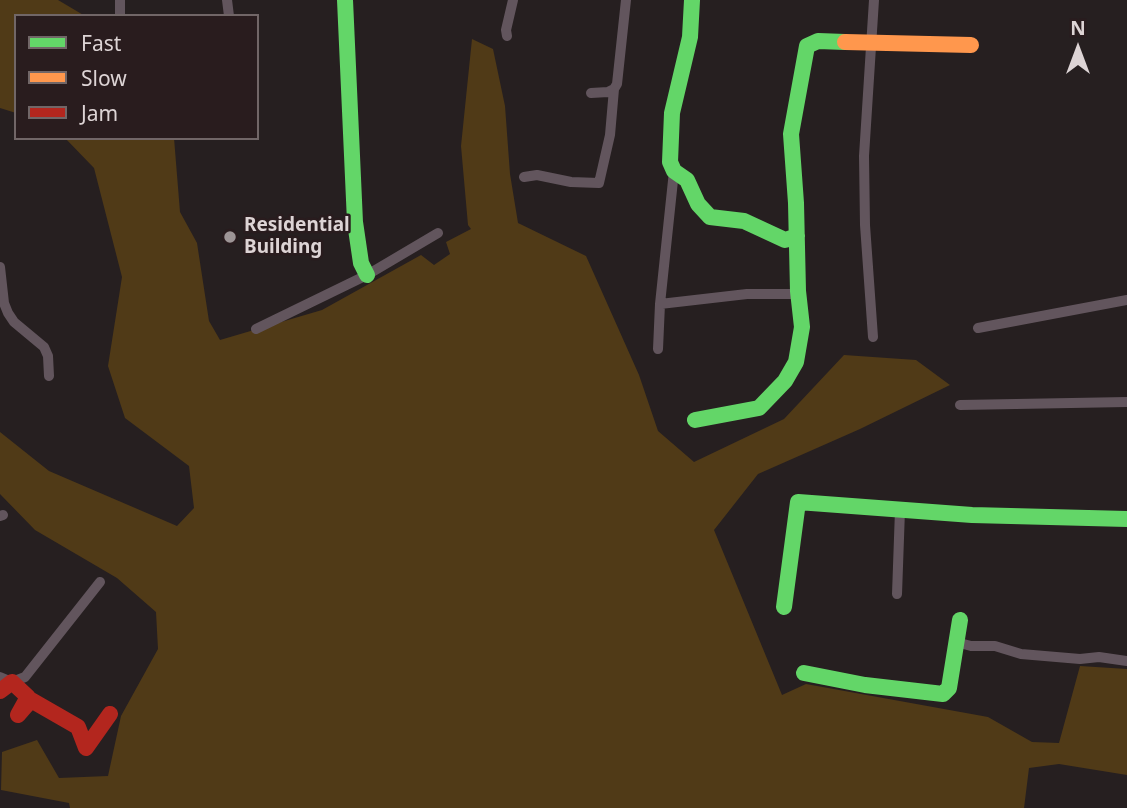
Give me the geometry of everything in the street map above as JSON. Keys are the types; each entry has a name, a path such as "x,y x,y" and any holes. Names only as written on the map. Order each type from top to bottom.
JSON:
{"street":[{"path":"345,0 355,222 361,263 367,275"},
{"path":"507,36 513,0"},
{"path":"524,177 537,175 571,182 599,183 610,135 626,0"},
{"path":"658,349 674,171 670,162 672,113 690,37 692,0"},
{"path":"873,337 864,156 874,0"},
{"path":"695,420 758,408 785,381 796,362 802,327 798,294 791,134 807,46 818,41 971,46"},
{"path":"591,93 614,89"},
{"path":"674,171 687,180 698,204 710,217 744,221 785,240 797,236"},
{"path":"256,329 367,275 438,233"},
{"path":"0,268 4,303 8,313 14,322 44,347 48,356 49,376"},
{"path":"660,304 747,294 798,294"},
{"path":"978,328 1127,300"},
{"path":"960,405 1127,402"},
{"path":"784,607 798,502 972,515 1127,519"},
{"path":"897,594 900,510"},
{"path":"4,683 25,677 100,582"},
{"path":"804,673 864,685 943,694 949,688 960,620"},
{"path":"956,642 971,646 995,646 1021,654 1080,659 1099,657 1127,661"},
{"path":"4,683 28,697 18,715 31,700 40,704 78,727 86,748 110,714"}],"shaded area":[{"path":"0,0 58,0 82,14 14,14 14,112 0,108"},
{"path":"472,39 493,49 505,106 510,174 518,223 586,256 639,375 658,431 694,462 784,419 844,355 916,360 950,385 758,474 714,530 782,695 806,684 988,717 1032,742 1059,743 1080,666 1127,669 1127,775 1059,764 1029,768 1024,808 70,808 69,803 1,790 2,752 37,740 59,778 108,776 121,716 158,649 156,612 117,578 35,530 0,494 0,432 49,471 177,526 194,508 189,466 125,418 108,366 122,277 94,168 67,140 174,140 180,212 197,243 209,321 220,340 322,310 421,255 434,265 450,254 446,242 471,229 468,225 461,146"}],"traffic: fast":[{"path":"345,0 355,222 361,263 367,275"},
{"path":"692,0 690,37 672,113 670,162 674,171 687,180 698,204 710,217 744,221 785,240 797,236"},
{"path":"695,420 759,408 785,381 796,362 802,327 791,134 807,46 818,41 845,42"},
{"path":"784,607 798,502 972,515 1127,519"},
{"path":"804,673 865,685 943,694 949,688 960,620"}],"traffic: slow":[{"path":"845,42 971,45"}],"traffic: jam":[{"path":"0,691 12,682 28,697 18,715 31,700 78,727 86,748 110,714"}],"place":[{"name":"Residential Building","path":"230,237"}]}
